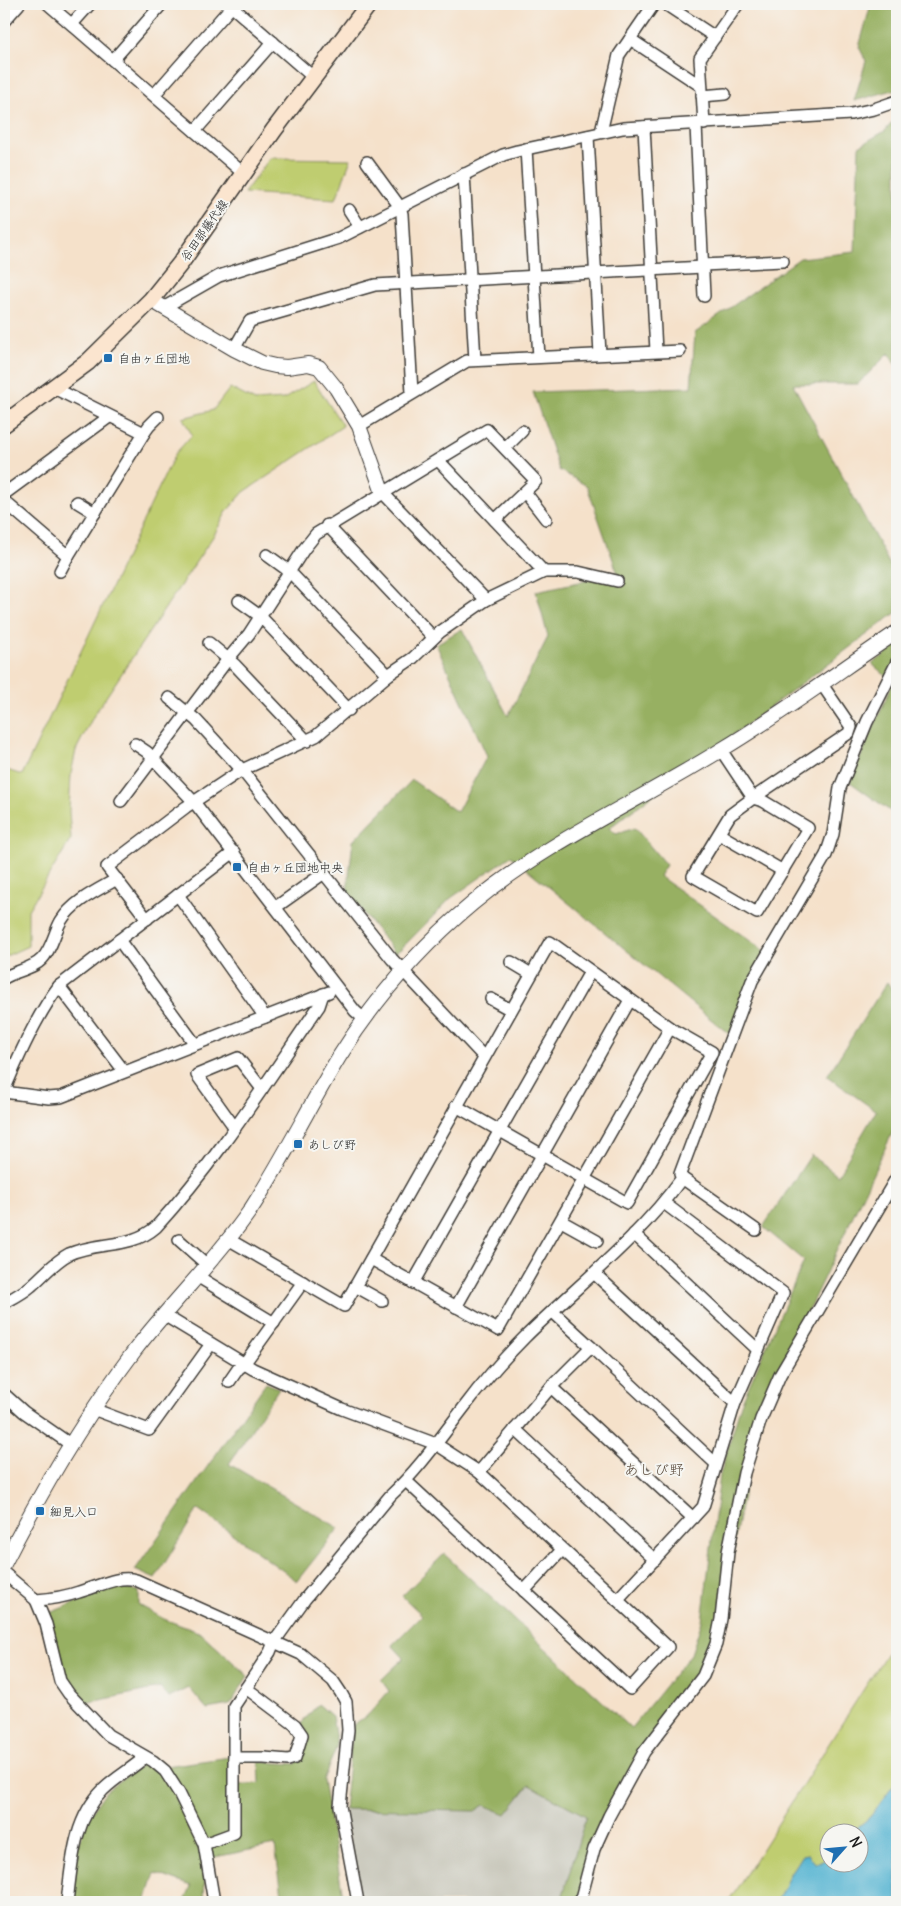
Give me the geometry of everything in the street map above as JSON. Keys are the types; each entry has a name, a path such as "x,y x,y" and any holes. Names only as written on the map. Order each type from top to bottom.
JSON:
{"main road":[{"name":"谷田部藤代線","path":"4,424 54,388 157,304 197,241 244,173 313,77 369,4"}],"street":[{"path":"4,21 19,4"},
{"path":"48,4 244,173"},
{"path":"72,24 90,4"},
{"path":"113,60 162,4"},
{"path":"601,132 619,55 654,4"},
{"path":"664,4 715,37"},
{"path":"704,296 700,58 738,4"},
{"path":"154,95 230,5 313,77"},
{"path":"630,39 702,91 725,94"},
{"path":"195,131 273,42"},
{"path":"157,304 219,276 339,238 503,155 623,128 851,114 897,101"},
{"path":"644,127 656,351"},
{"path":"588,136 600,354"},
{"path":"526,149 538,357"},
{"path":"367,162 400,207 402,214 412,393"},
{"path":"464,174 475,360"},
{"path":"349,210 360,227"},
{"path":"234,349 250,321 375,285 783,261"},
{"path":"157,304 234,349 262,363 287,367 308,364 319,367 336,388 359,426 383,493 486,600"},
{"path":"359,426 467,361 680,351"},
{"path":"54,388 144,433"},
{"path":"4,494 109,417"},
{"path":"60,571 144,433 158,417"},
{"path":"121,801 228,658 249,634 289,571 316,534 327,525 488,430 536,481 495,520"},
{"path":"505,448 522,431"},
{"path":"438,460 544,572"},
{"path":"524,492 546,520"},
{"path":"4,501 68,556"},
{"path":"77,502 95,513"},
{"path":"327,525 434,637"},
{"path":"267,555 289,571 388,675"},
{"path":"147,919 107,867 194,802 242,770 316,736 388,675 413,658 434,637 486,600 544,572 578,572 617,581"},
{"path":"238,601 260,616 349,710"},
{"path":"4,1564 39,1496 93,1409 136,1349 250,1210 339,1057 364,1019 402,970 466,909 510,874 721,750 897,632"},
{"path":"209,643 228,658 307,741"},
{"path":"756,1230 682,1178 680,1174 752,980 826,855 833,834 840,788 867,722 897,662"},
{"path":"721,750 753,798 763,801 808,828 757,913 693,876 730,816 753,798 849,733 851,727 821,683"},
{"path":"169,698 188,713 242,770 402,970 484,1057"},
{"path":"135,744 153,758 194,802 364,1019"},
{"path":"719,834 782,871"},
{"path":"234,852 59,986 49,999 11,1073 4,1092 55,1098 338,988"},
{"path":"276,907 324,873"},
{"path":"4,978 41,960 46,954 60,923 68,912 84,899 116,879"},
{"path":"178,895 265,1017"},
{"path":"120,940 195,1044"},
{"path":"228,1239 344,1306 456,1106 550,942 670,1028 712,1052 627,1203 456,1106"},
{"path":"511,962 531,974"},
{"path":"413,1283 590,972"},
{"path":"59,986 124,1071"},
{"path":"4,1302 29,1288 69,1254 84,1248 135,1240 150,1233 173,1209 235,1128 319,1006 323,994"},
{"path":"491,998 511,1010"},
{"path":"456,1307 630,1000"},
{"path":"371,1259 498,1330 670,1028"},
{"path":"235,1128 197,1075 238,1058 262,1089"},
{"path":"580,1902 594,1849 609,1816 644,1752 702,1676 716,1644 721,1618 728,1552 751,1446 760,1419 780,1376 842,1276 897,1177"},
{"path":"204,1844 234,1833 234,1706 270,1652 274,1642 306,1599 390,1496 406,1481 466,1404 525,1337 595,1274 664,1203 682,1178"},
{"path":"617,1600 703,1507 734,1403 783,1293 664,1203"},
{"path":"561,1221 597,1241"},
{"path":"634,1234 758,1350"},
{"path":"179,1240 206,1264"},
{"path":"595,1274 734,1403"},
{"path":"197,1276 274,1323"},
{"path":"228,1382 244,1364 303,1282"},
{"path":"355,1286 382,1301"},
{"path":"553,1312 716,1463"},
{"path":"164,1315 244,1364 342,1409 436,1444 479,1472 668,1648 630,1689 406,1481"},
{"path":"93,1409 149,1430 211,1344"},
{"path":"479,1472 551,1387 591,1347"},
{"path":"551,1387 693,1518"},
{"path":"4,1394 24,1412 70,1444"},
{"path":"515,1429 654,1560"},
{"path":"524,1591 562,1550"},
{"path":"4,1573 36,1600 46,1624 60,1681 69,1694 108,1735 165,1771 190,1814 204,1844 214,1902"},
{"path":"36,1600 52,1599 115,1580 130,1578 301,1654 333,1681 346,1702 348,1730 340,1806 358,1902"},
{"path":"234,1758 288,1760 295,1758 302,1735 295,1725 246,1688"},
{"path":"67,1902 74,1843 91,1805 102,1791 122,1773 145,1757"}],"shaded area":[{"path":"529,1785 586,1816 561,1902 360,1902 344,1809 475,1811 484,1805 505,1814"}],"green space":[{"path":"871,4 897,4 897,89 854,101 866,61 859,47"},
{"path":"897,117 897,367 889,353 858,384 793,384 897,578 897,612 609,828 616,834 635,828 666,865 659,876 766,952 729,1034 511,856 451,898 395,953 347,892 353,841 412,780 457,812 487,756 436,644 462,629 508,716 548,637 536,591 618,574 587,486 559,470 533,392 691,387 695,333 800,258 855,252 859,146 885,131"},
{"path":"270,158 351,159 336,199 244,193"},
{"path":"314,381 343,426 244,492 227,511 214,535 94,715 76,750 71,774 69,811 71,839 28,910 28,946 4,957 4,769 22,775 175,454 192,435 183,418 213,410 230,388 255,401 284,399"},
{"path":"897,646 897,816 850,782 893,682 872,664"},
{"path":"887,982 897,997 897,1123 758,1419 717,1630 701,1672 625,1780 577,1902 561,1902 586,1816 529,1785 506,1814 484,1805 475,1811 344,1809 353,1725 369,1714 389,1691 381,1680 404,1658 392,1645 422,1615 402,1596 444,1554 631,1728 691,1654 702,1621 720,1475 741,1404 804,1261 763,1227 811,1155 838,1175 876,1111 827,1076"},
{"path":"266,1383 279,1388 229,1464 339,1528 297,1581 198,1509 155,1579 135,1570"},
{"path":"114,1587 139,1591 139,1605 164,1619 201,1633 248,1676 230,1705 207,1709 189,1688 169,1698 160,1688 85,1703 69,1687 61,1674 47,1614"},
{"path":"897,1637 897,1781 870,1817 862,1824 818,1824 818,1863 814,1863 808,1854 802,1855 791,1872 777,1902 728,1902"},
{"path":"318,1704 332,1716 337,1746 323,1780 344,1902 283,1902 275,1845 210,1858 166,1766 230,1757 230,1786 260,1783 259,1762 296,1764 306,1731 301,1724"},
{"path":"147,1763 166,1776 202,1849 205,1878 204,1902 185,1902 191,1886 155,1873 146,1902 70,1902 76,1852 88,1817 106,1791"}],"water":[{"path":"897,1781 897,1902 777,1902 791,1872 802,1855 808,1854 815,1863 818,1863 818,1874 868,1874 868,1824 862,1824 870,1817"}],"place":[{"name":"自由ヶ丘団地","path":"108,358"},
{"name":"自由ヶ丘団地中央","path":"237,867"},
{"name":"あしび野","path":"298,1144"},
{"name":"細見入口","path":"40,1511"}],"district":[{"name":"あしび野","path":"654,1469"}]}
